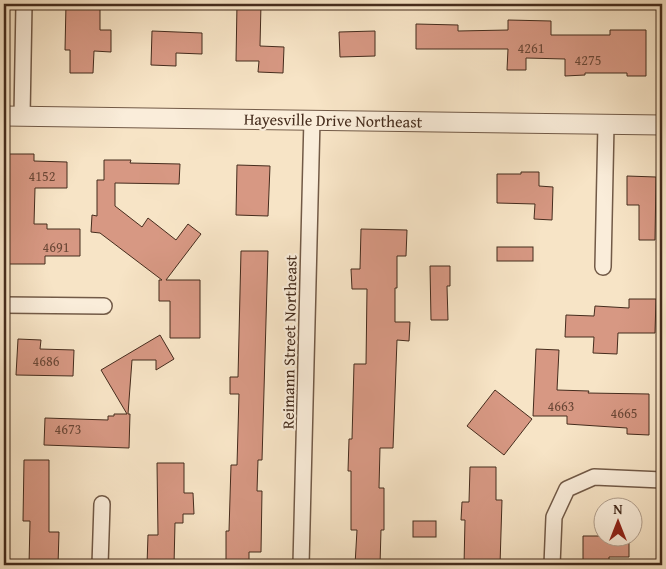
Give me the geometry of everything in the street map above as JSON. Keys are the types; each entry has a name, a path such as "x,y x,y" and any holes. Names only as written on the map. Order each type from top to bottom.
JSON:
{"street":[{"path":"13,116 24,4"},
{"name":"Hayesville Drive Northeast","path":"13,116 662,124"},
{"name":"Reimann Street Northeast","path":"301,565 312,119"},
{"path":"603,267 606,124"},
{"path":"4,305 104,306"},
{"path":"552,565 554,517 567,489 594,478 662,480"},
{"path":"100,565 102,504"}],"building":[{"path":"66,4 100,4 100,30 111,30 111,52 94,51 93,73 70,73 70,50 65,50"},
{"path":"237,4 261,4 260,46 284,47 283,73 258,72 259,61 236,61"},
{"path":"508,20 551,21 551,35 610,35 610,30 646,30 646,76 627,76 627,73 585,73 585,75 565,76 565,59 526,58 526,70 507,70 508,49 416,49 416,24 458,25 458,31 508,30"},
{"path":"152,31 202,33 202,54 176,53 176,66 151,65"},
{"path":"375,31 375,56 340,57 339,32"},
{"path":"4,154 34,154 34,161 67,162 67,188 35,188 34,224 47,224 47,229 80,229 80,256 45,256 45,264 4,264"},
{"path":"104,160 131,160 130,163 180,164 179,184 115,183 115,206 142,227 148,218 176,240 188,224 201,234 166,280 200,280 200,338 170,338 170,301 159,301 159,280 162,280 100,233 91,232 92,215 97,216 97,180 104,180"},
{"path":"237,165 270,166 268,216 236,215"},
{"path":"521,172 539,172 539,186 553,187 552,220 534,219 535,204 497,203 497,174 521,174"},
{"path":"627,176 656,177 655,240 639,240 639,205 627,205"},
{"path":"361,229 407,230 406,256 397,256 395,322 410,322 409,341 397,340 393,448 380,448 379,488 384,488 384,530 381,530 380,565 355,565 357,530 351,530 351,471 348,471 349,439 352,439 354,364 366,364 367,289 352,289 351,269 360,269"},
{"path":"497,247 533,247 533,261 497,261"},
{"path":"241,251 268,251 262,460 258,460 257,491 262,491 261,552 249,552 249,565 226,565 226,531 229,531 231,465 237,465 239,394 230,394 230,377 238,377"},
{"path":"430,266 450,266 450,286 447,286 448,320 431,320"},
{"path":"629,299 656,299 655,333 618,333 617,354 593,353 594,337 565,337 566,315 594,316 595,306 629,308"},
{"path":"160,335 174,359 156,370 156,360 132,360 128,414 130,414 129,448 44,445 45,418 108,420 108,416 114,416 114,414 127,414 101,370"},
{"path":"18,339 41,340 40,349 74,350 73,376 16,375"},
{"path":"536,349 559,350 557,390 589,391 588,393 649,394 649,435 627,434 627,428 567,424 567,416 533,416"},
{"path":"495,390 532,419 504,455 467,426"},
{"path":"24,460 49,460 49,532 59,532 58,565 29,565 30,521 23,521"},
{"path":"157,463 184,463 184,493 193,493 194,514 183,514 183,523 175,523 174,565 147,565 148,535 158,535"},
{"path":"470,467 496,467 496,500 502,500 500,565 464,565 465,520 461,520 462,502 469,502"},
{"path":"413,521 436,521 436,537 413,537"},
{"path":"583,536 594,536 594,546 629,546 629,557 609,557 609,564 583,564"}]}
